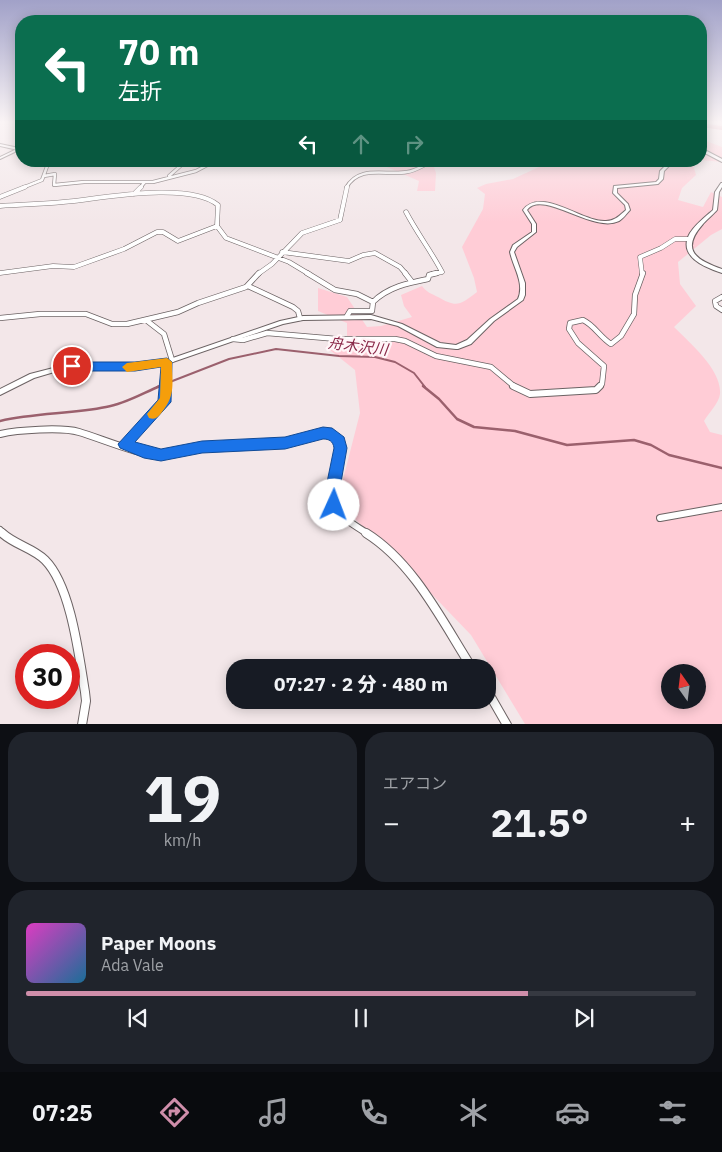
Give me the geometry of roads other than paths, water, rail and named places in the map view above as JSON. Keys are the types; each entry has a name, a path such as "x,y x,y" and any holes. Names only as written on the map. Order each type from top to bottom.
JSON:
{"main road":[{"path":"711,155 722,161"},
{"path":"721,187 716,192 716,210 701,222 689,239 688,247 692,254 705,264 722,271"}],"street":[{"path":"0,197 42,180 45,167"},
{"path":"167,178 179,167"},
{"path":"44,176 55,174 54,185 84,182 144,183 196,171 203,167"},
{"path":"0,318 40,314 86,314 112,324 126,324 178,312 248,286 306,231 340,220 344,210 346,189 352,180 366,172 398,174 411,172 423,167"},
{"path":"0,392 32,376 60,368 135,367 169,361 300,318 371,317 400,325 430,342 447,347 462,345 469,342 492,320 523,296 523,288 512,252 516,246 534,232 534,224 525,210 528,206 536,203 546,203 594,222 615,220 625,214 628,207 615,193 615,187 657,183 661,179 662,171 666,167"},
{"path":"134,194 144,183"},
{"path":"0,206 134,194 183,194 212,200 218,205 218,226 223,235 231,241 289,262 334,290 357,294 373,302"},
{"path":"347,316 350,311 372,311 373,302 384,292 412,282 428,279 430,275 442,272 434,257 418,236 406,212"},
{"path":"0,273 58,265 74,267 124,249 157,232 163,232 178,241 218,226"},
{"path":"233,340 242,340 267,332 337,339 395,338 436,356 491,367 513,386 530,394 596,390 602,384 604,366 573,338 568,329 570,323 586,320 594,326 602,339 610,344 614,343 621,336 634,314 635,294 643,272 640,258 675,239 689,239"},
{"path":"282,252 349,261 363,254 375,253 400,267 412,282"},
{"path":"248,286 293,307 298,311 300,318"},
{"path":"722,297 715,301 716,306 722,310"},
{"path":"124,444 164,402 169,361 164,334 146,320"},
{"path":"0,434 16,430 76,431 124,444 144,452 161,455 202,447 285,443 323,433 336,436 340,441 341,448 332,497 337,512 384,545 398,559 422,591 466,659"},
{"path":"660,518 722,507"},
{"path":"0,530 45,560 68,606 85,692 86,701 82,724"},
{"path":"496,705 507,724"}],"waterway":[{"name":"舟木沢川","path":"157,387 229,359 276,349 339,356 375,357 395,362 414,373 425,387"},
{"name":"舟木沢川","path":"0,421 26,416 113,406 160,386"},
{"name":"舟木沢川","path":"423,386 439,399 457,419 474,427 515,431 567,445 634,440 651,445 669,455 722,468"}]}
